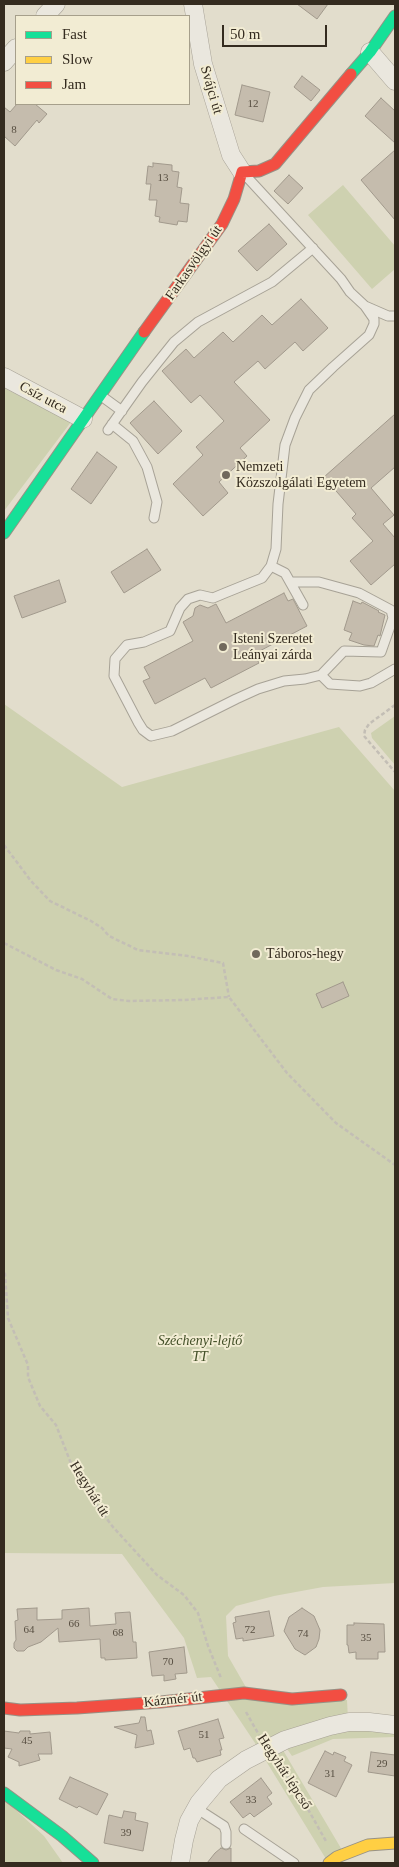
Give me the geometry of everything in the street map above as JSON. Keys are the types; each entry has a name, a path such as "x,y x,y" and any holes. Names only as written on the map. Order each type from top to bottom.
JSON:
{"street":[{"path":"46,15 56,4"},
{"name":"Svájci út","path":"193,4 203,64 231,155 242,172"},
{"path":"242,172 259,171 274,164 370,52 395,16"},
{"path":"4,62 15,49"},
{"path":"370,52 395,81"},
{"name":"Farkasvölgyi út","path":"4,533 99,395 222,224 234,199 242,172"},
{"name":"Csíz utca","path":"4,377 83,419"},
{"name":"Kázmér út","path":"4,1708 20,1710 106,1706 244,1693 292,1699 341,1695"},
{"path":"180,1863 184,1840 196,1808 219,1779 266,1748 308,1732 348,1722 395,1725"},
{"path":"4,1792 62,1836 93,1863"},
{"path":"333,1860 368,1845 395,1843"}],"lane":[{"path":"242,172 341,279 350,292 365,306 374,318 374,324 369,335 309,390 289,432 282,463 276,549 271,566 262,578 213,598 200,595 188,599 180,608 170,631 144,642 127,645 116,659 114,676 144,730 151,736 172,731 258,689 284,681 321,675 344,651 381,652 393,618 391,610 358,593 319,582 291,582"},
{"path":"154,518 157,502 147,467 133,440 110,427 174,342 198,322 272,282 313,248"},
{"path":"365,306 388,316 395,316"},
{"path":"99,395 122,411"},
{"path":"271,566 285,573 302,605"},
{"path":"321,675 330,684 360,686 371,683 395,669"},
{"path":"196,1808 224,1826 226,1844"},
{"path":"244,1829 294,1863"}],"path":[{"path":"395,705 369,724 364,730 364,736 395,772"},
{"path":"4,845 31,881 50,901 91,921 102,928 109,936 138,950 188,956 223,963 229,997 287,1073 336,1123 395,1165"},
{"path":"4,943 56,970 82,979 112,999 176,1001 229,997"},
{"name":"Hegyhát út","path":"4,1273 8,1318 28,1365 28,1377 40,1406 56,1424 72,1466 92,1499 113,1527 157,1576 184,1595 198,1614 208,1646 222,1680"},
{"name":"Hegyhát lépcső","path":"245,1709 266,1748 295,1786 333,1860"}],"green space":[{"path":"343,185 395,246 395,269 372,289 308,215"},
{"path":"4,388 71,422 4,511"},
{"name":"Széchenyi-lejtő TT","path":"4,704 122,787 339,727 395,791 395,1583 323,1587 274,1596 236,1606 226,1616 228,1656 251,1696 347,1700 348,1720 277,1740 342,1850 326,1859 255,1743 211,1677 197,1678 184,1638 122,1554 4,1553"},
{"path":"395,716 395,765 372,738 371,733"},
{"path":"395,1727 395,1737 333,1739 292,1756 285,1746 326,1730"},
{"path":"4,1799 44,1836 63,1863 4,1863"}],"building":[{"path":"297,4 328,4 317,19"},
{"path":"302,76 320,90 311,101 294,87"},
{"path":"242,85 270,92 263,122 235,115"},
{"path":"381,98 395,111 395,143 365,116"},
{"path":"16,105 36,105 47,114 39,123 37,120 15,146 4,136 4,107 10,112"},
{"path":"395,150 395,220 361,180"},
{"path":"153,163 172,165 172,171 179,172 177,187 182,188 180,203 189,204 187,222 178,221 177,225 159,222 160,217 155,216 157,200 149,200 151,184 146,184 148,166 153,167"},
{"path":"289,175 303,188 288,204 274,191"},
{"path":"269,224 287,244 257,271 238,251"},
{"path":"301,299 328,328 303,351 295,342 265,369 258,361 234,382 270,420 240,448 247,456 219,482 228,493 203,516 173,484 203,455 196,447 224,421 200,395 191,403 162,371 186,349 194,358 223,332 233,342 262,315 272,325"},
{"path":"154,401 182,431 158,454 130,423"},
{"path":"395,414 395,467 371,488 394,515 383,524 395,538 395,564 371,585 350,561 373,541 352,518 356,514 324,477"},
{"path":"97,452 117,467 91,504 71,489"},
{"path":"147,549 161,570 124,593 111,572"},
{"path":"59,580 66,602 22,618 14,596"},
{"name":"Isteni Szeretet Leányai zárda","path":"284,593 288,601 293,599 307,626 254,654 259,663 211,688 205,678 155,704 143,681 150,678 144,667 193,641 183,622 193,616 195,608 200,605 208,608 216,604 226,623"},
{"path":"353,601 361,604 362,602 385,615 380,636 378,635 374,646 349,640 352,633 344,630"},
{"path":"343,982 349,996 322,1008 316,994"},
{"path":"37,1608 37,1620 62,1619 62,1610 89,1608 90,1626 116,1624 115,1613 130,1612 133,1642 136,1642 137,1658 105,1660 105,1658 101,1658 100,1639 59,1642 58,1628 41,1642 28,1647 24,1651 17,1651 14,1648 14,1643 16,1640 15,1621 18,1620 17,1609"},
{"path":"302,1608 314,1616 320,1630 316,1647 305,1655 295,1649 284,1631 289,1617"},
{"path":"269,1611 274,1636 243,1641 243,1638 236,1639 233,1623 236,1622 235,1617"},
{"path":"354,1623 384,1624 385,1652 378,1652 378,1659 356,1659 356,1652 349,1653 347,1625 354,1625"},
{"path":"184,1647 187,1673 175,1674 176,1679 164,1681 164,1675 152,1676 149,1652"},
{"path":"141,1717 145,1717 147,1731 151,1730 154,1744 135,1748 137,1735 114,1727 139,1723"},
{"path":"218,1719 224,1738 219,1739 222,1750 220,1750 221,1755 197,1762 193,1758 190,1748 184,1750 178,1731"},
{"path":"4,1731 19,1733 20,1731 30,1731 30,1734 50,1732 52,1754 38,1754 40,1760 19,1766 19,1762 8,1757 12,1749 4,1748"},
{"path":"325,1751 333,1755 334,1752 346,1757 344,1761 352,1765 336,1797 308,1783"},
{"path":"371,1752 395,1755 395,1776 368,1772"},
{"path":"70,1777 108,1794 97,1815 59,1799"},
{"path":"261,1778 272,1793 267,1797 272,1804 254,1817 250,1813 243,1818 230,1802"},
{"path":"124,1811 136,1813 135,1820 148,1823 143,1851 104,1843 109,1815 122,1818"},
{"path":"221,1848 226,1850 231,1848 231,1863 207,1863 215,1853"}],"traffic: fast":[{"path":"351,74 370,52 395,16"},
{"path":"4,533 144,332"},
{"path":"4,1793 62,1836 93,1863"}],"traffic: slow":[{"path":"329,1863 337,1857 368,1845 395,1843"}],"traffic: jam":[{"path":"144,332 222,224 234,199 242,172 259,171 275,164 351,74"},
{"path":"4,1708 20,1710 77,1708 161,1702 244,1693 292,1699 341,1695"}],"place":[{"name":"Nemzeti Közszolgálati Egyetem","path":"226,475"},
{"name":"Isteni Szeretet Leányai zárda","path":"223,647"},
{"name":"Táboros-hegy","path":"256,954"}]}
